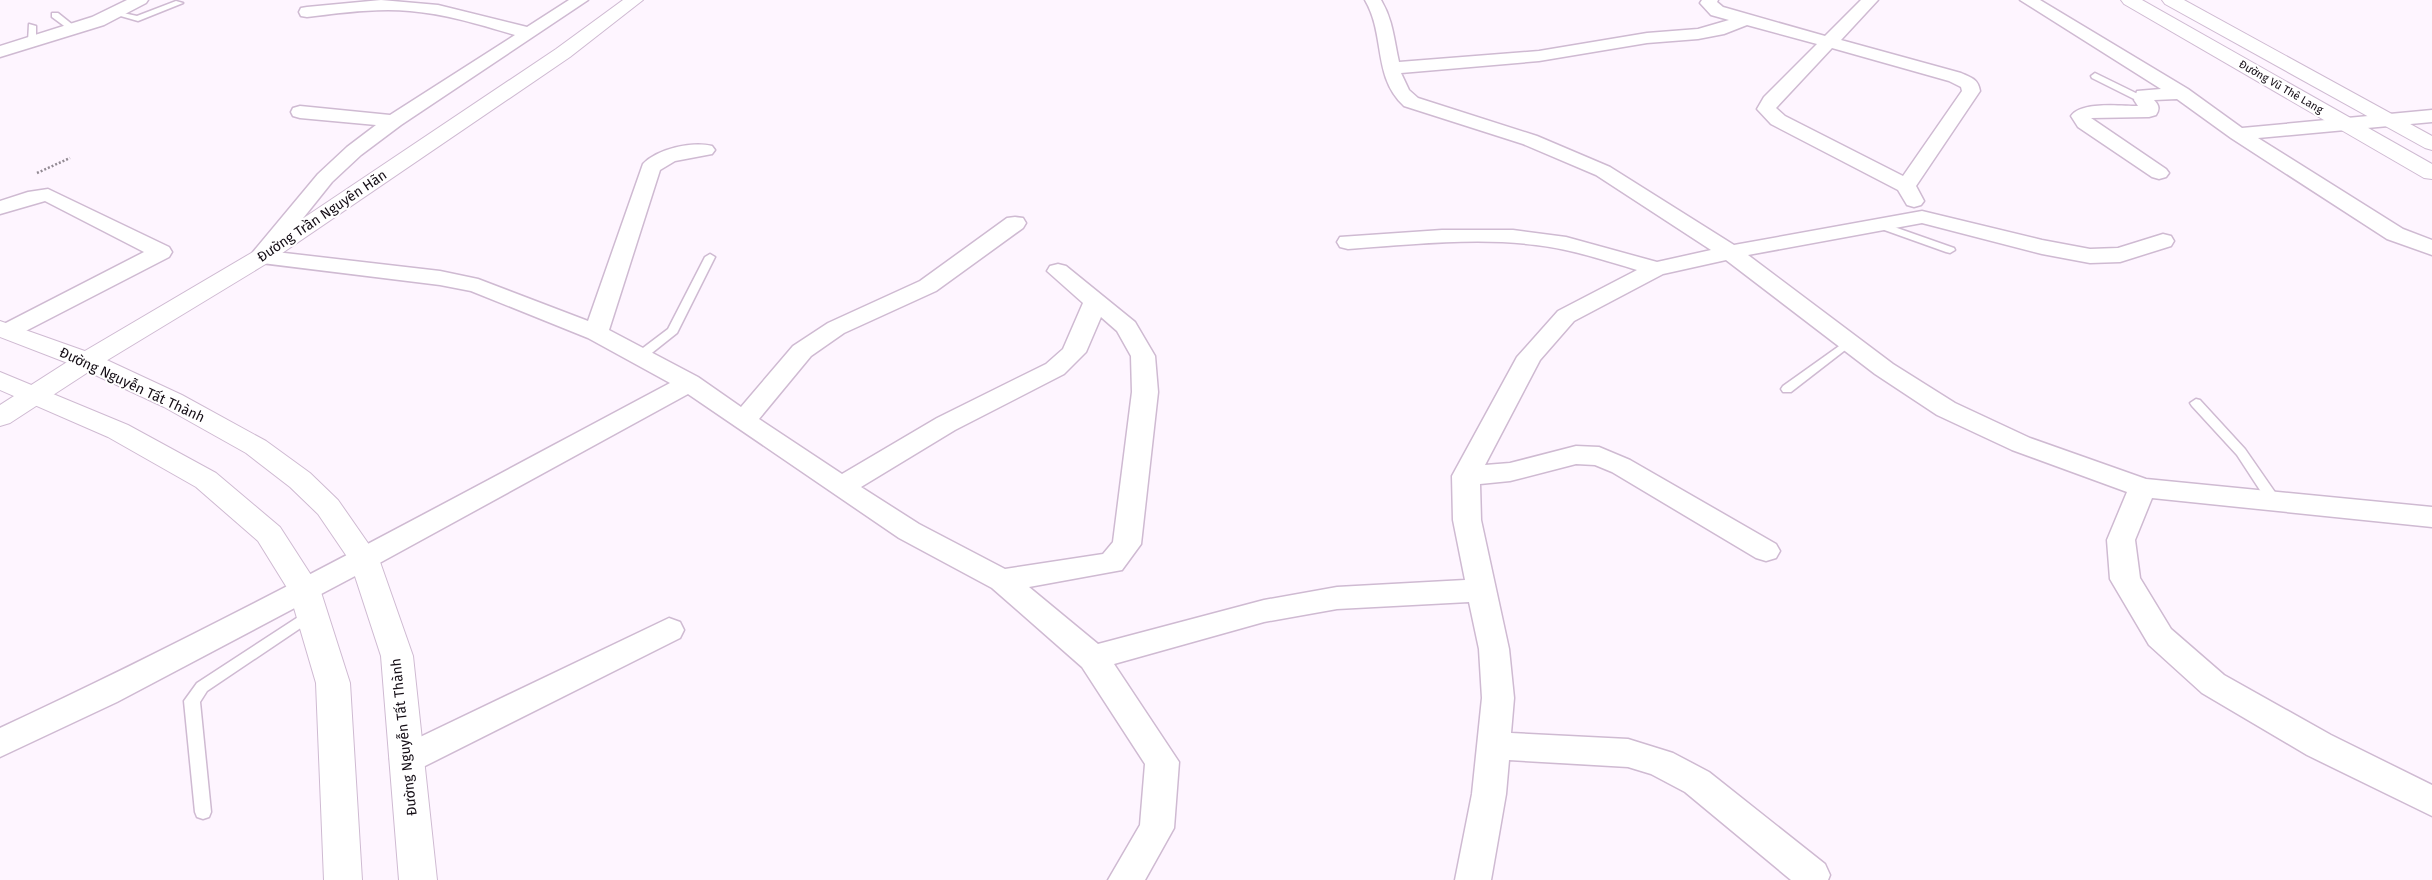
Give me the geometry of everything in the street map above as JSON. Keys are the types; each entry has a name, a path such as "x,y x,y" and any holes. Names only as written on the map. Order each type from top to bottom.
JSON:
{"street":[{"path":"0,52 32,34 74,30 140,0"},
{"path":"261,258 325,178 354,151 394,121 580,0"},
{"name":"Đường Trần Nguyên Hãn","path":"0,417 87,362 261,258 563,54 634,0"},
{"path":"1373,0 1382,15 1392,68 1400,90 1411,102 1530,140 1603,171 1730,252 1884,369 1946,409 2021,444 2143,488 2432,517"},
{"path":"1710,0 1708,4 1716,11 1954,76 1970,84 1971,90 1906,186"},
{"path":"1870,0 1831,42 1771,101 1766,109 1778,120 1906,186 1922,217"},
{"path":"2028,0 2181,93 2238,134 2395,234 2432,248"},
{"name":"Đường Vũ Thê Lang","path":"2130,0 2432,173"},
{"name":"Đường Vũ Thê Lang","path":"2172,0 2432,144"},
{"path":"307,12 357,6 390,5 425,8 530,33"},
{"path":"1392,68 1574,51 1646,38 1705,32 1746,19"},
{"path":"2159,173 2085,123 2080,116 2087,112 2149,111 2149,106 2143,100 2144,95 2181,93"},
{"path":"300,112 394,121"},
{"path":"2238,134 2432,116"},
{"path":"596,334 650,168 654,162 664,158 705,150"},
{"path":"0,208 35,196 48,196 161,252 4,329"},
{"path":"1473,880 1489,794 1498,698 1494,649 1480,590 1467,520 1466,476 1529,357 1566,316 1656,269 1730,252 1922,217 2042,247 2090,256 2120,254 2163,241"},
{"path":"743,421 802,351 836,328 928,286 1015,223"},
{"path":"1348,242 1490,236 1533,238 1575,244 1656,269"},
{"path":"261,258 440,278 478,286 596,334 688,383 840,487 909,531 1002,580 1093,658 1162,762 1156,828 1126,880"},
{"path":"1002,580 1112,563 1127,544 1145,392 1143,356 1127,327 1058,271"},
{"path":"840,487 946,424 990,400 1055,369 1074,352 1096,301"},
{"name":"Đường Nguyễn Tất Thành","path":"4,329 87,362 173,401 256,447 300,480 328,507 364,559 397,656 418,880"},
{"path":"0,380 118,431 206,480 269,534 308,601 333,683 342,880"},
{"path":"0,743 308,601 364,559 688,383"},
{"path":"1466,476 1510,472 1576,455 1600,456 1621,466 1766,551"},
{"path":"2143,488 2121,540 2125,579 2160,637 2214,684 2319,745 2432,801"},
{"path":"1093,658 1264,611 1337,598 1480,590"},
{"path":"406,759 668,630"},
{"path":"1494,746 1628,753 1661,763 1697,782 1812,875"}],"lane":[{"path":"114,13 138,19 179,3"},
{"path":"55,15 74,30"},
{"path":"2096,76 2143,100"},
{"path":"1880,225 1950,250"},
{"path":"639,357 673,332 710,257"},
{"path":"1787,389 1849,342"},
{"path":"2196,403 2241,452 2274,501"},
{"path":"204,812 192,701 202,687 308,601"}]}
